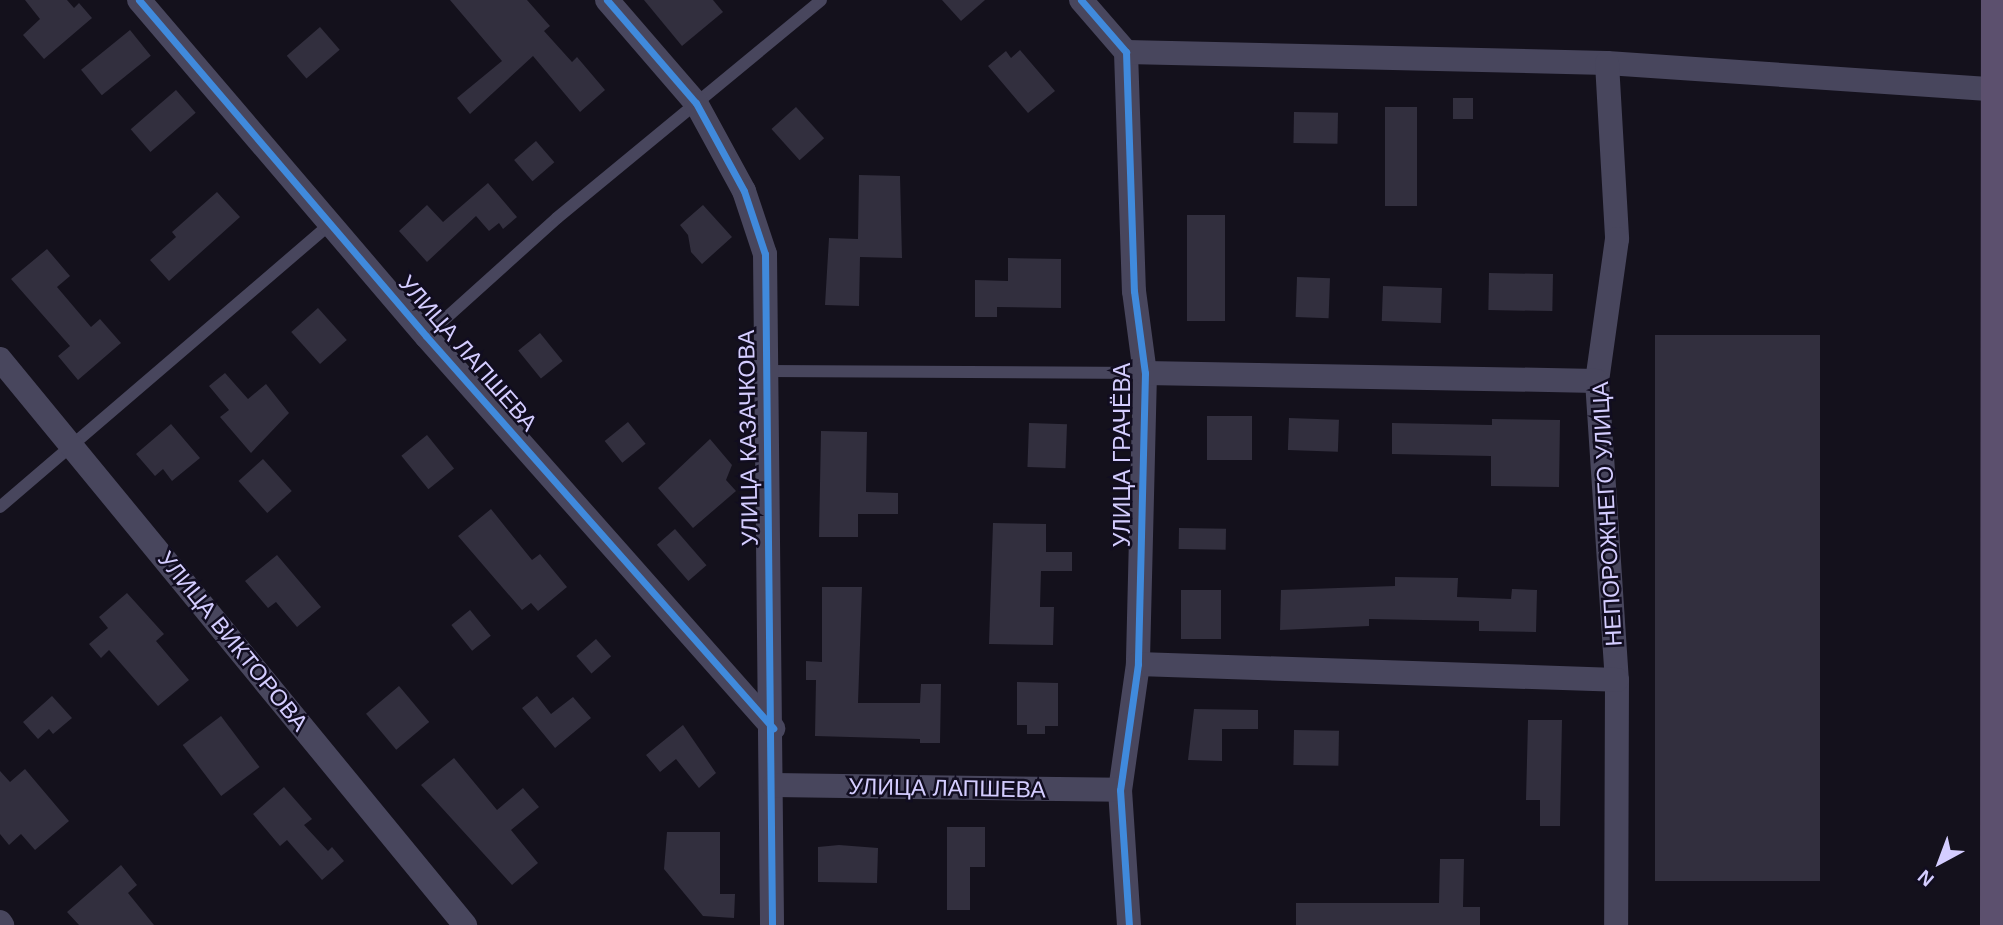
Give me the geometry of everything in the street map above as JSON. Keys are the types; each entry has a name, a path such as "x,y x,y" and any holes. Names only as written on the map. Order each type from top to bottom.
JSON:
{"main road":[{"path":"1999,925 2000,0"}],"street":[{"name":"УЛИЦА ЛАПШЕВА","path":"139,0 426,336 773,729"},
{"name":"УЛИЦА КАЗАЧКОВА","path":"607,0 696,103 744,191 765,254 774,785 772,925"},
{"path":"1081,0 1126,51 1607,63 1999,90"},
{"name":"УЛИЦА ГРАЧЁВА","path":"1126,51 1134,292 1145,373 1138,664 1120,790 1129,925"},
{"name":"НЕПОРОЖНЕГО УЛИЦА","path":"1607,63 1617,239 1597,381 1617,680 1616,925"},
{"name":"УЛИЦА ВИКТОРОВА","path":"0,359 465,925"},
{"path":"1145,373 1597,381"},
{"path":"1138,664 1617,680"},
{"name":"УЛИЦА ЛАПШЕВА","path":"774,785 1120,790"}],"lane":[{"path":"426,336 557,218 821,0"},
{"path":"0,507 75,447 330,223"},
{"path":"766,371 1145,373"}],"building":[{"path":"25,0 67,0 74,8 79,3 92,18 44,59 23,35 40,19"},
{"path":"450,0 527,0 550,26 544,31 572,62 577,57 605,90 580,112 533,56 470,114 457,98 502,61"},
{"path":"644,0 713,0 723,12 682,46"},
{"path":"942,0 985,0 961,21"},
{"path":"320,27 340,50 306,79 287,56"},
{"path":"130,30 151,56 102,95 81,70"},
{"path":"1020,50 1055,91 1028,113 988,66 1006,51 1011,58"},
{"path":"176,90 196,113 150,152 131,129"},
{"path":"1453,98 1473,98 1473,119 1453,119"},
{"path":"796,107 824,138 800,160 771,129"},
{"path":"1385,107 1417,107 1417,206 1385,206"},
{"path":"1294,112 1338,113 1337,144 1293,143"},
{"path":"536,141 554,162 532,181 514,160"},
{"path":"859,175 900,176 902,258 860,257 859,306 825,305 829,238 858,239"},
{"path":"488,183 517,217 503,229 499,223 489,231 476,216 427,262 399,231 427,205 443,222"},
{"path":"217,192 240,217 169,281 150,260 176,237 172,232"},
{"path":"703,205 732,237 702,264 691,252 688,235 680,225"},
{"path":"1187,215 1225,215 1225,321 1187,321"},
{"path":"47,249 70,276 57,287 91,327 100,319 121,343 78,380 58,356 70,346 11,279"},
{"path":"1008,258 1061,259 1061,308 997,307 997,317 975,317 975,280 1008,281"},
{"path":"1489,273 1553,274 1552,311 1488,310"},
{"path":"1297,277 1330,278 1329,318 1296,317"},
{"path":"1383,286 1442,288 1441,323 1382,321"},
{"path":"318,308 347,340 320,364 291,332"},
{"path":"540,333 563,361 541,379 518,351"},
{"path":"1655,335 1820,335 1820,881 1655,881"},
{"path":"225,373 248,399 266,384 289,413 251,453 220,417 229,410 209,386"},
{"path":"1207,416 1252,416 1252,460 1207,460"},
{"path":"1289,418 1339,420 1338,452 1288,450"},
{"path":"1492,419 1560,420 1559,487 1491,486 1491,456 1392,454 1392,423 1492,425"},
{"path":"628,422 646,444 622,463 605,441"},
{"path":"1029,423 1067,424 1065,468 1027,467"},
{"path":"171,424 200,458 172,481 163,469 155,476 136,454"},
{"path":"821,431 867,432 866,492 898,493 898,514 858,514 858,537 819,537"},
{"path":"427,435 454,468 428,489 401,456"},
{"path":"710,439 732,465 726,480 736,491 693,528 658,488"},
{"path":"263,459 292,491 267,513 238,481"},
{"path":"491,509 532,560 540,554 567,587 538,611 531,603 522,610 458,536"},
{"path":"993,523 1046,524 1046,552 1072,552 1072,571 1041,571 1040,607 1054,607 1053,645 989,644"},
{"path":"1179,528 1226,529 1226,550 1179,549"},
{"path":"675,529 706,565 688,581 657,545"},
{"path":"277,555 321,607 297,627 276,602 268,608 245,581"},
{"path":"1395,577 1458,578 1457,597 1511,599 1512,589 1537,590 1536,632 1479,631 1479,621 1369,619 1369,626 1280,630 1281,590 1395,586"},
{"path":"822,587 862,587 858,703 920,703 921,684 941,684 940,743 920,743 920,739 815,736 816,680 806,680 806,661 822,662"},
{"path":"1181,590 1221,590 1221,639 1181,639"},
{"path":"127,593 164,634 156,641 189,680 158,706 109,650 101,658 89,644 108,628 99,617"},
{"path":"470,610 491,636 472,651 451,625"},
{"path":"596,639 611,656 591,673 576,656"},
{"path":"1017,682 1058,683 1058,726 1045,726 1045,734 1027,734 1027,725 1017,725"},
{"path":"399,686 429,722 396,750 366,714"},
{"path":"52,696 72,718 53,734 49,729 38,739 23,722"},
{"path":"537,696 551,714 573,697 591,718 555,748 522,708"},
{"path":"1194,709 1258,710 1258,729 1222,729 1222,761 1188,760"},
{"path":"221,716 260,767 221,796 183,745"},
{"path":"1528,720 1562,720 1560,826 1540,826 1540,800 1526,800"},
{"path":"683,725 716,773 699,788 676,759 660,772 646,755"},
{"path":"1294,730 1339,731 1338,766 1293,765"},
{"path":"454,758 497,810 523,788 539,807 511,830 538,863 512,885 421,785"},
{"path":"25,769 69,821 35,850 21,834 9,845 0,834 0,771 10,782"},
{"path":"284,787 312,819 304,825 328,851 332,847 344,861 322,880 287,840 280,846 253,814"},
{"path":"947,827 985,827 985,867 970,867 970,910 947,910"},
{"path":"667,832 720,832 720,894 735,894 734,918 703,916 664,869"},
{"path":"839,845 878,848 877,883 818,882 818,847"},
{"path":"1440,859 1464,859 1463,907 1480,907 1480,925 1296,925 1296,903 1439,903"},
{"path":"121,865 137,885 128,893 154,925 79,925 67,912"}],"cycle path":[{"path":"139,0 426,336 773,728"},
{"path":"607,0 696,103 744,191 765,254 772,925"},
{"path":"1081,0 1126,52 1134,291 1145,373 1138,664 1120,790 1129,925"}]}
